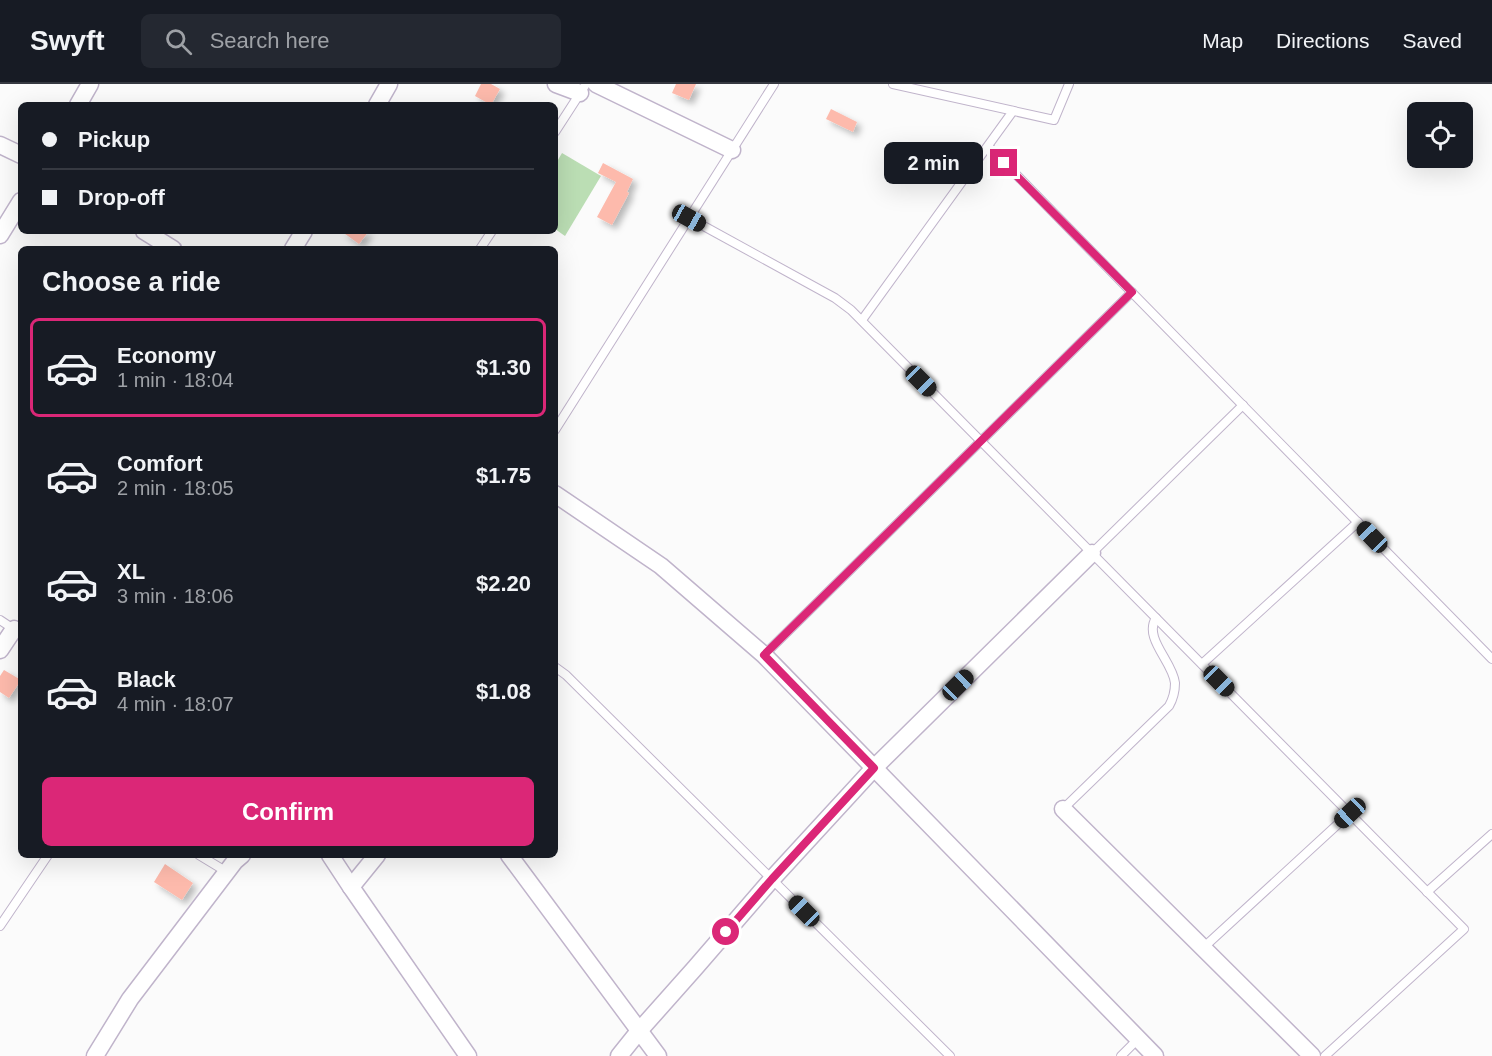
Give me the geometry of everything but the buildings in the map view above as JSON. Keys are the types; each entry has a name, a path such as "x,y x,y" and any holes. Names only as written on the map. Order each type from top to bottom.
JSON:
{"street":[{"path":"80,102 90,84"},
{"path":"379,102 389,84"},
{"path":"556,84 583,89"},
{"path":"596,84 732,150"},
{"path":"0,145 18,154"},
{"path":"0,235 18,206"},
{"path":"149,234 167,246"},
{"path":"558,496 661,566 764,655 1155,1056"},
{"path":"619,1056 772,879 874,768 1092,553"},
{"path":"0,650 12,628"},
{"path":"1062,809 1312,1056"},
{"path":"95,1056 130,999 239,858"},
{"path":"332,858 468,1056"},
{"path":"351,887 375,858"},
{"path":"511,858 658,1056"}],"lane":[{"path":"558,425 774,84"},
{"path":"893,84 1054,120 1070,84"},
{"path":"558,127 583,89"},
{"path":"862,320 1013,111"},
{"path":"988,147 1492,659"},
{"path":"689,218 836,298 862,320 1464,929 1325,1056"},
{"path":"764,655 1132,292"},
{"path":"1092,553 1244,405"},
{"path":"1202,664 1358,522"},
{"path":"1062,809 1169,706 1173,698 1175,690 1173,676 1153,635 1153,623 1156,618"},
{"path":"558,669 567,675 950,1056"},
{"path":"1203,948 1350,813"},
{"path":"1427,892 1492,834"},
{"path":"1,923 46,858"},
{"path":"203,858 227,872"},
{"path":"1121,1056 1138,1039"}],"green space":[{"path":"562,153 601,176 565,236 558,231 558,160"}],"route":[{"path":"726,932 874,768 764,655 1132,292 1004,163"}]}
